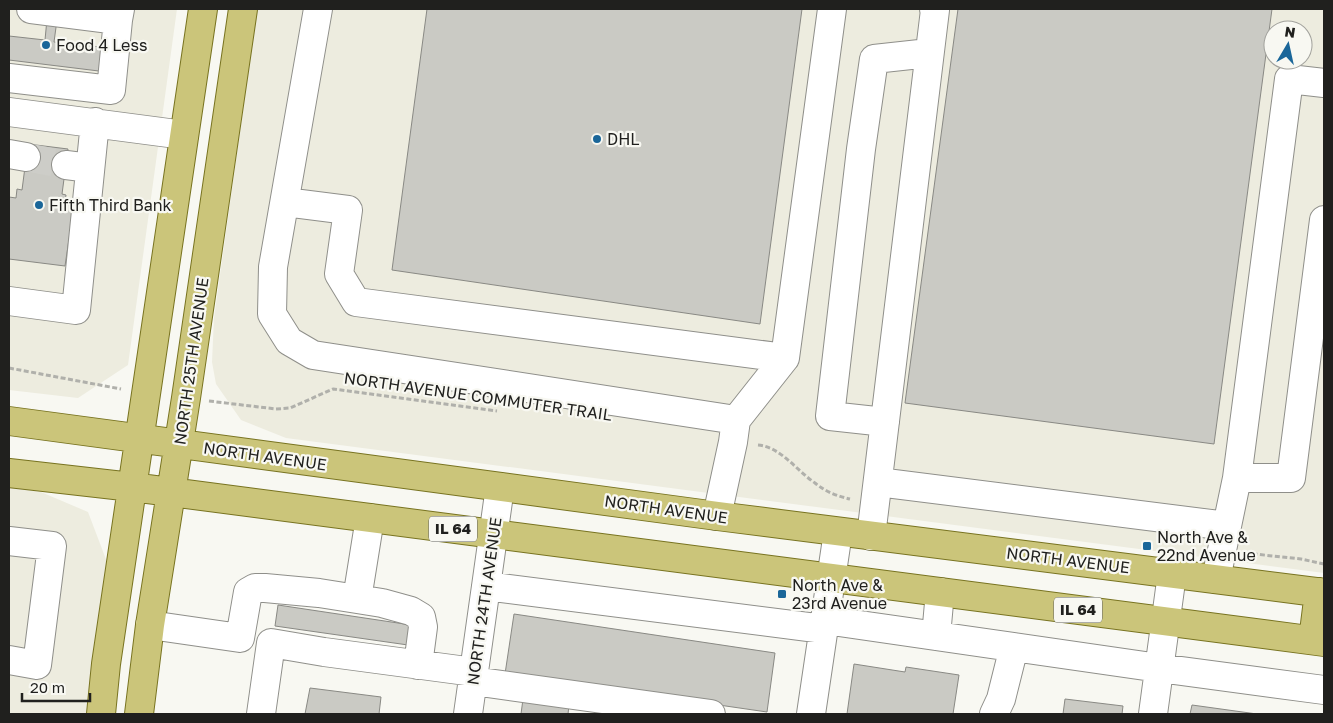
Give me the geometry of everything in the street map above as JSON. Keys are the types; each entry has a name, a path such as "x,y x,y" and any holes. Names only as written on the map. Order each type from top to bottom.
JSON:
{"main road":[{"path":"101,714 106,664 203,9"},
{"name":"NORTH 25TH AVENUE","path":"139,714 150,625 243,9"},
{"name":"NORTH AVENUE","path":"9,421 139,440 838,532 1321,592"},
{"name":"IL 64","path":"9,473 171,492 1318,641"},
{"path":"1318,641 1321,592"}],"street":[{"path":"9,301 76,310 78,166 101,123 111,90 119,14 31,9"},
{"path":"318,9 273,267 272,314 289,341 313,355 736,420"},
{"path":"717,516 736,420 785,358 832,9"},
{"path":"871,536 934,9"},
{"path":"885,422 830,416 861,148 874,59 929,53"},
{"path":"9,78 111,90"},
{"path":"1216,579 1237,478 1289,79 1324,83"},
{"path":"9,112 184,135"},
{"path":"285,202 348,210 339,274 356,302 785,358"},
{"path":"1237,478 1291,478 1324,220"},
{"path":"878,482 1227,526"},
{"name":"NORTH 24TH AVENUE","path":"468,714 500,487"},
{"path":"357,599 370,518"},
{"path":"811,714 838,532"},
{"path":"9,541 52,546 37,665 9,660"},
{"path":"1153,714 1172,574"},
{"path":"486,586 936,636 1324,690"},
{"path":"240,638 248,592 255,588 319,593 382,603 411,611 420,617 423,627 418,665"},
{"path":"936,636 940,592"},
{"path":"150,625 418,665 640,709 711,714"},
{"path":"261,714 271,643"},
{"path":"994,714 1014,647"}],"path":[{"path":"9,368 105,387"},
{"name":"NORTH AVENUE COMMUTER TRAIL","path":"231,404 276,410 290,408 333,389 504,412"},
{"path":"764,446 775,450 816,484 833,495 856,501"},
{"path":"1254,555 1301,559 1324,564"}],"shaded area":[{"path":"9,9 177,9 128,365 78,398 9,390"},
{"path":"257,9 1324,9 1324,573 286,438 241,420 216,384 212,362 214,318"},
{"path":"9,487 41,492 88,512 107,562 91,714 9,714"}],"building":[{"name":"DHL","path":"427,9 802,9 760,324 392,270"},
{"path":"958,9 1272,9 1271,20 1263,20 1264,70 1214,444 905,403"},
{"name":"Food 4 Less","path":"47,19 57,20 54,42 110,48 107,72 9,60 9,36 45,40"},
{"name":"Fifth Third Bank","path":"28,144 68,149 62,194 66,195 65,204 74,206 65,266 9,259 9,197 16,198 17,189 22,190"},
{"path":"278,605 418,626 415,646 275,626"},
{"path":"514,614 775,653 767,712 505,674"},
{"path":"854,664 905,672 906,667 959,675 953,714 847,714"},
{"path":"310,688 381,697 379,714 305,714"},
{"path":"523,699 569,705 568,714 521,714"},
{"path":"1065,699 1123,706 1122,714 1063,714"},
{"path":"1192,705 1257,714 1190,714"}],"tunnel":[{"path":"26,157 66,165"}],"place":[{"name":"Food 4 Less","path":"46,45"},
{"name":"DHL","path":"597,139"},
{"name":"Fifth Third Bank","path":"39,205"},
{"name":"North Ave & 22nd Avenue","path":"1147,546"},
{"name":"North Ave & 23rd Avenue","path":"782,594"}]}
